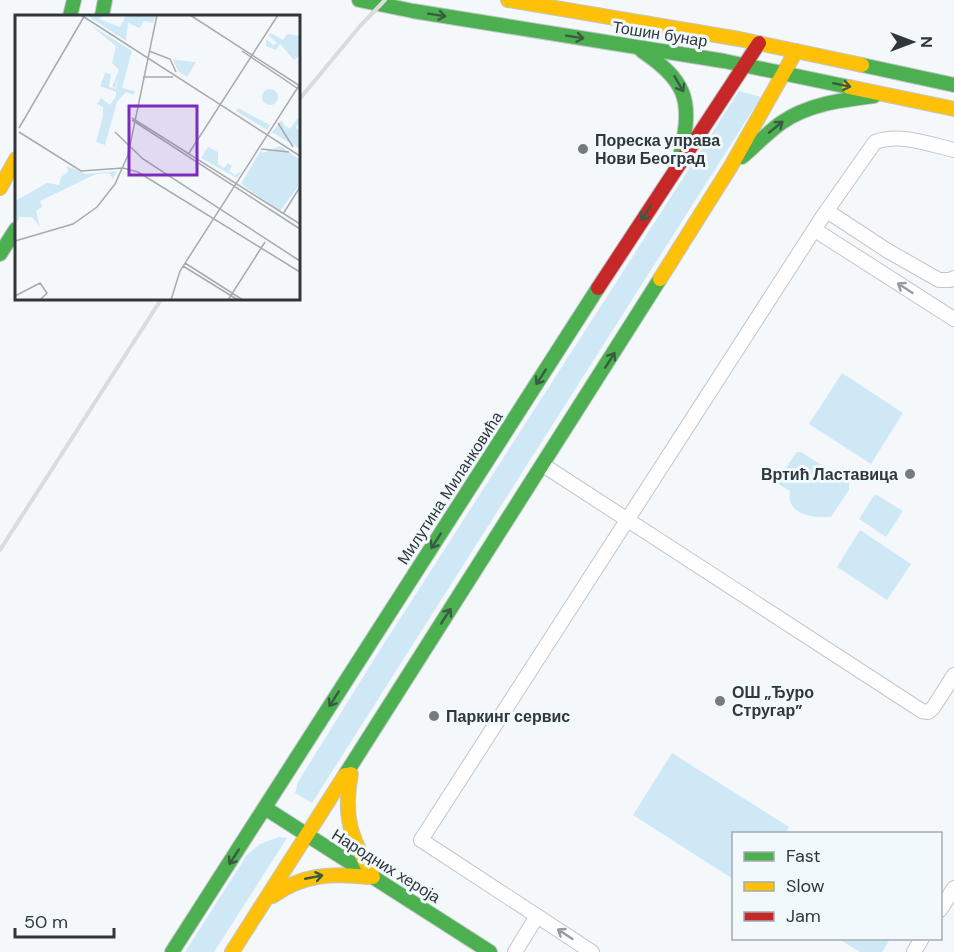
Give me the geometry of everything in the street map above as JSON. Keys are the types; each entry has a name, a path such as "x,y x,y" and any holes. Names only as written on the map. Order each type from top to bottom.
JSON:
{"street":[{"path":"70,15 74,0"},
{"path":"102,15 105,0"},
{"name":"Тошин бунар","path":"359,0 785,72 954,109"},
{"name":"Тошин бунар","path":"508,0 759,43 954,85"},
{"name":"Милутина Миланковића","path":"172,952 678,164 759,43"},
{"path":"635,47 675,75 684,91 687,103 686,135 678,164"},
{"path":"232,952 731,166 796,51"},
{"path":"731,166 774,128 805,109 886,94"},
{"path":"592,952 421,840 827,211 875,142 887,138 901,138 954,150"},
{"path":"0,188 15,161"},
{"path":"827,211 888,251 939,280 954,278"},
{"path":"815,230 954,319"},
{"path":"0,254 15,231"},
{"path":"543,465 922,711 927,712 933,708 954,675"},
{"path":"354,760 346,803 347,825 373,877"},
{"name":"Народних хероја","path":"265,808 490,952"},
{"path":"264,904 280,890 309,877 332,874 373,877"},
{"path":"942,907 954,888"},
{"path":"515,952 537,916"}],"shaded area":[{"path":"739,91 761,97 312,803 295,793 298,782 376,656"},
{"path":"842,373 903,413 871,464 809,424"},
{"path":"797,452 801,452 849,482 849,490 831,517 809,516 796,510 790,499 790,491 778,484 780,476"},
{"path":"875,494 903,511 886,537 859,519"},
{"path":"860,530 911,564 887,600 837,567"},
{"path":"672,753 789,827 786,832 732,832 732,878 633,815"},
{"path":"279,837 287,838 214,952 185,952 247,855 260,844"},
{"path":"841,940 889,940 882,952 860,952"}],"railway":[{"path":"300,99 360,26 385,0"},
{"path":"0,550 161,300"}],"traffic: fast":[{"path":"70,15 74,0"},
{"path":"102,15 105,0"},
{"path":"359,0 413,11 724,61 849,87"},
{"path":"642,51 668,71 682,92 686,117 681,150"},
{"path":"862,65 954,85"},
{"path":"742,157 776,127 802,111 838,101 874,96"},
{"path":"0,254 15,231"},
{"path":"345,775 660,279"},
{"path":"172,952 598,288"},
{"path":"265,808 490,952"}],"traffic: slow":[{"path":"508,0 739,39 862,65"},
{"path":"660,279 731,166 796,51"},
{"path":"849,87 954,109"},
{"path":"0,188 15,161"},
{"path":"351,774 348,790 348,816 354,839 373,877"},
{"path":"232,952 345,775"},
{"path":"273,896 307,879 330,875 368,877"}],"traffic: jam":[{"path":"598,288 759,43"}],"place":[{"name":"Пореска управа Нови Београд","path":"583,149"},
{"name":"Вртић Ластавица","path":"910,474"},
{"name":"ОШ „Ђуро Стругар”","path":"720,701"},
{"name":"Паркинг сервис","path":"434,716"}]}
